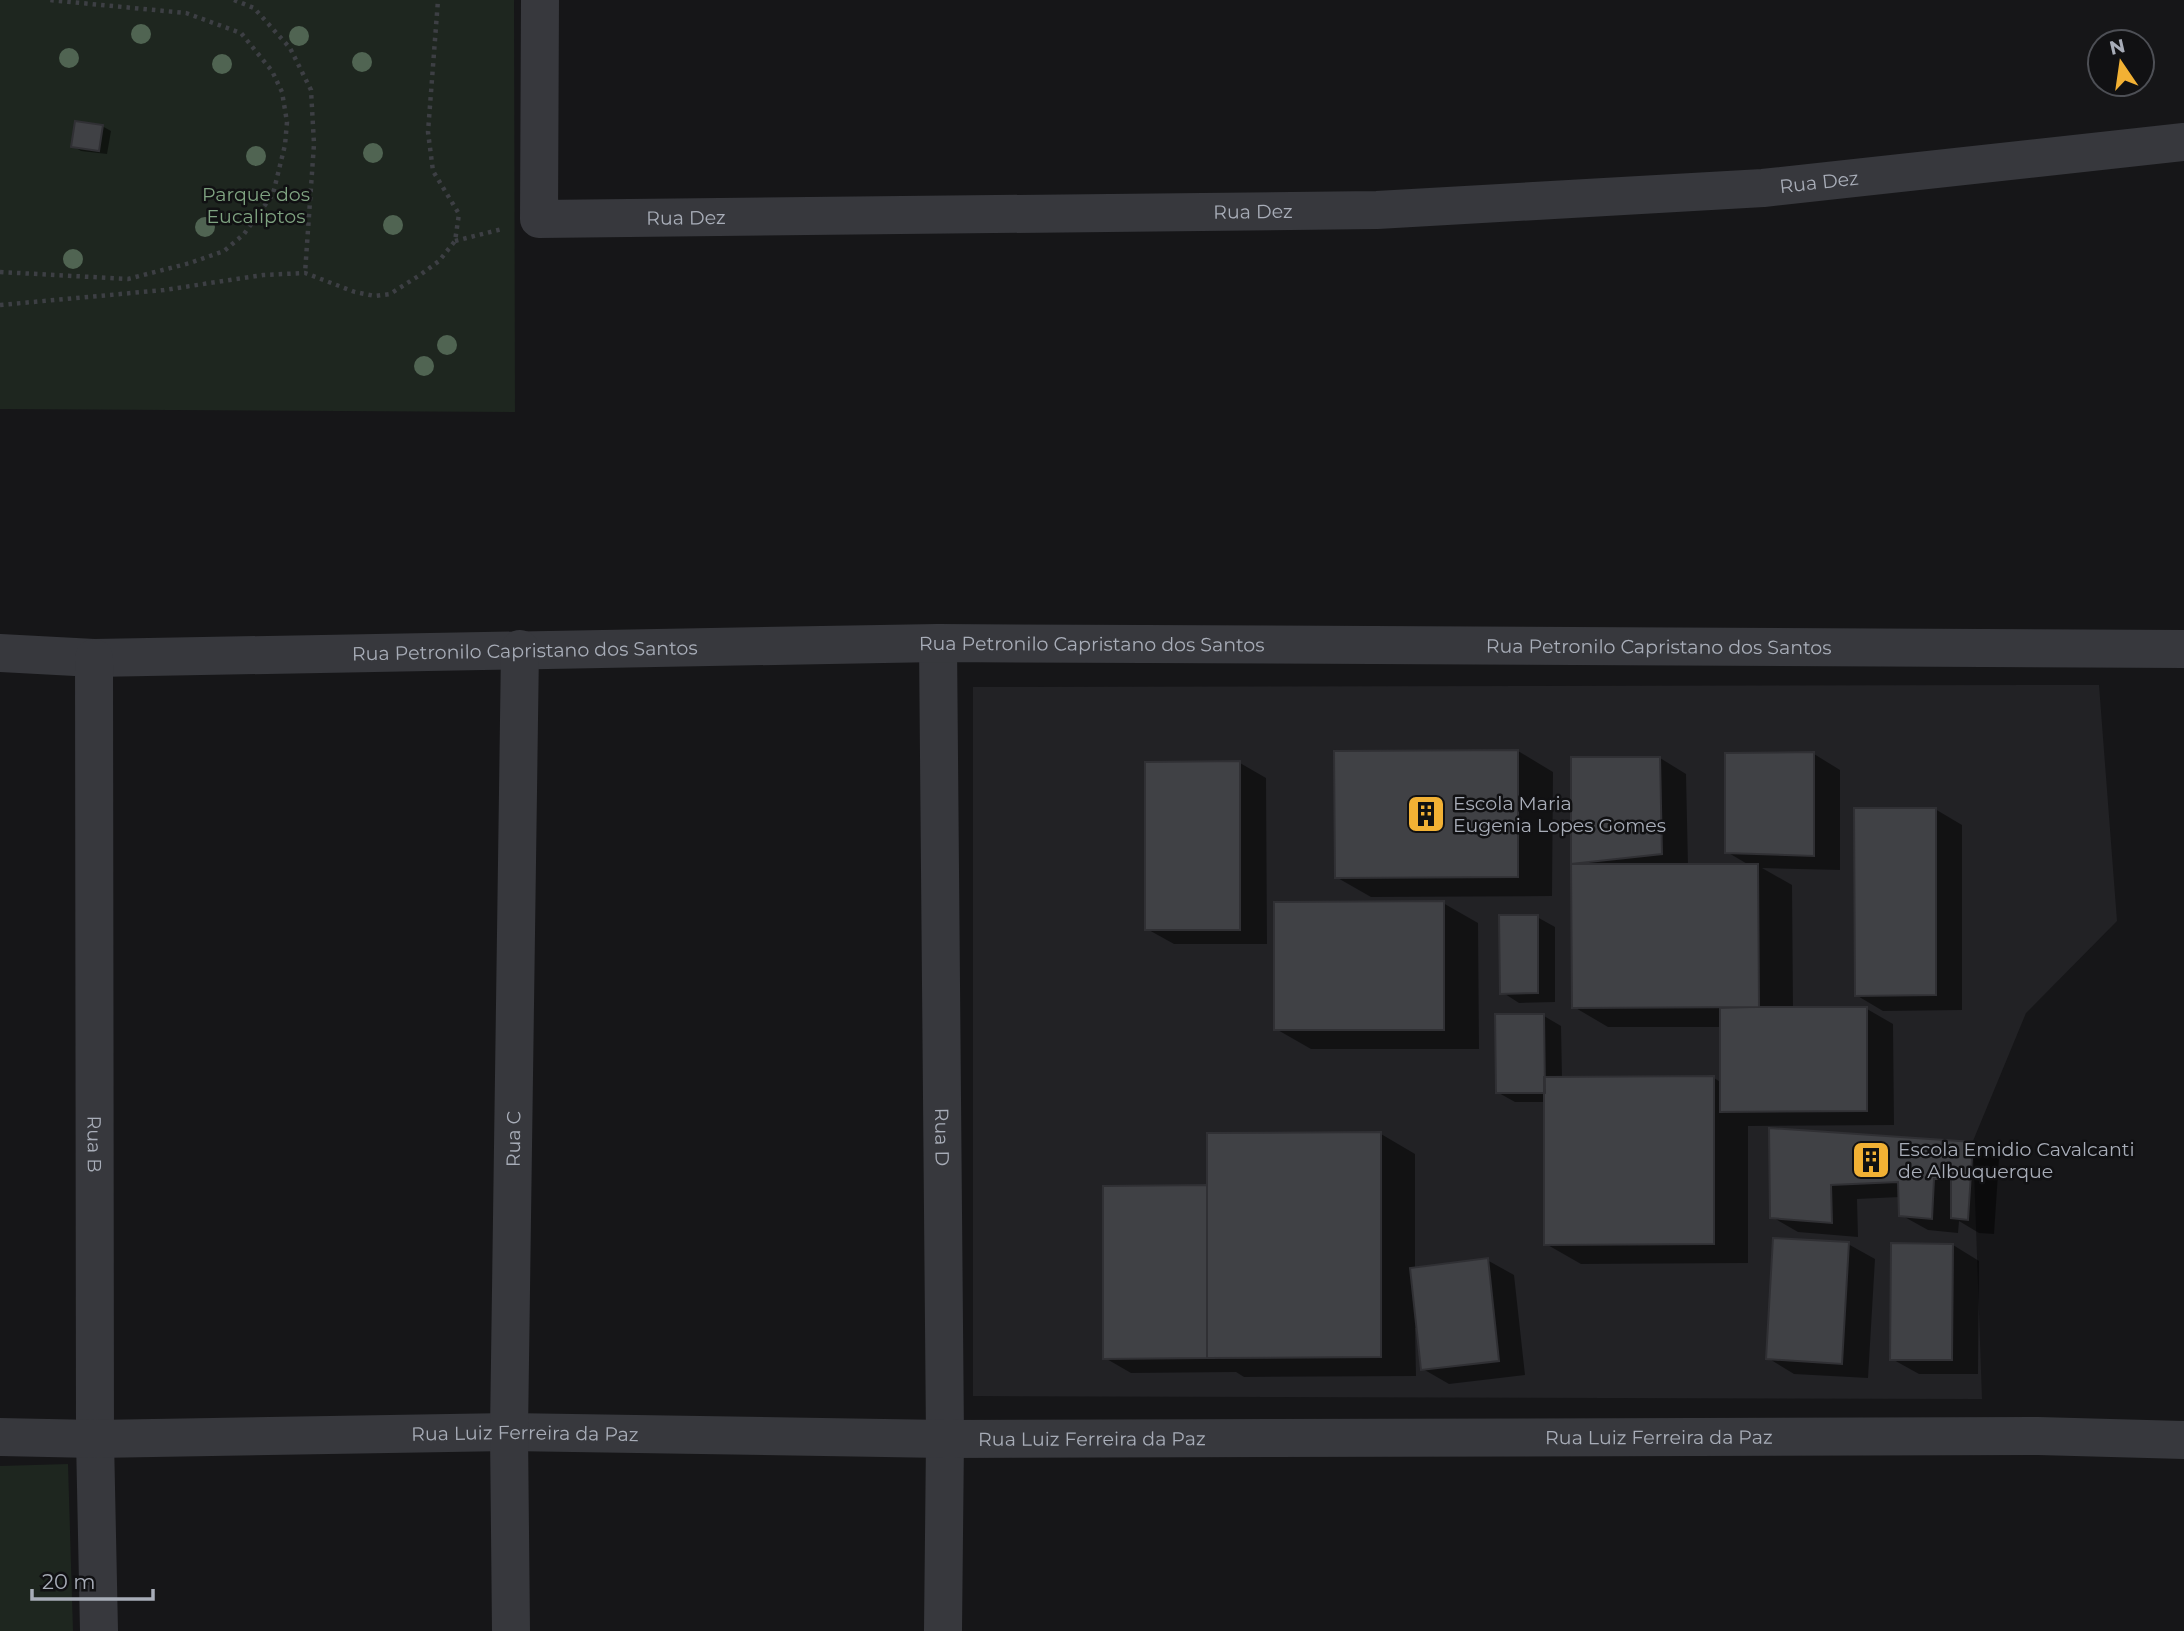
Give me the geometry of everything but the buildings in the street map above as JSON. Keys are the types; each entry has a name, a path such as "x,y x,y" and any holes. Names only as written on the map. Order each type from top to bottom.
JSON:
{"street":[{"path":"539,219 540,0"},
{"name":"Rua Dez","path":"539,219 1377,210 1763,188 2184,142"},
{"name":"Rua Petronilo Capristano dos Santos","path":"0,653 94,658 939,643 2184,649"},
{"name":"Rua D","path":"939,643 945,1439 943,1631"},
{"name":"Rua C","path":"511,1631 509,1432 520,649"},
{"name":"Rua B","path":"94,658 95,1439 99,1631"},
{"name":"Rua Luiz Ferreira da Paz","path":"0,1437 95,1439 509,1432 945,1439 2038,1436 2184,1440"}],"path":[{"path":"0,272 128,279 224,251 244,234 273,194 281,166 287,122 282,92 272,71 241,33 186,13 49,0"},
{"path":"233,0 254,8 290,48 311,90 314,144 305,273"},
{"path":"0,305 164,290 263,275 305,273 355,292 375,296 390,294 439,261 455,241 459,214 433,171 428,132 438,0"},
{"path":"455,241 539,219"}],"shaded area":[{"path":"2099,685 2117,921 2026,1013 1973,1141 1982,1399 973,1396 973,687"}],"green space":[{"name":"Parque dos Eucaliptos","path":"0,0 514,0 515,412 0,409"},
{"path":"68,1464 73,1631 0,1631 0,1466"}],"place":[{"name":"Escola Maria Eugenia Lopes Gomes","path":"1426,814"},
{"name":"Escola Emidio Cavalcanti de Albuquerque","path":"1871,1160"}]}
